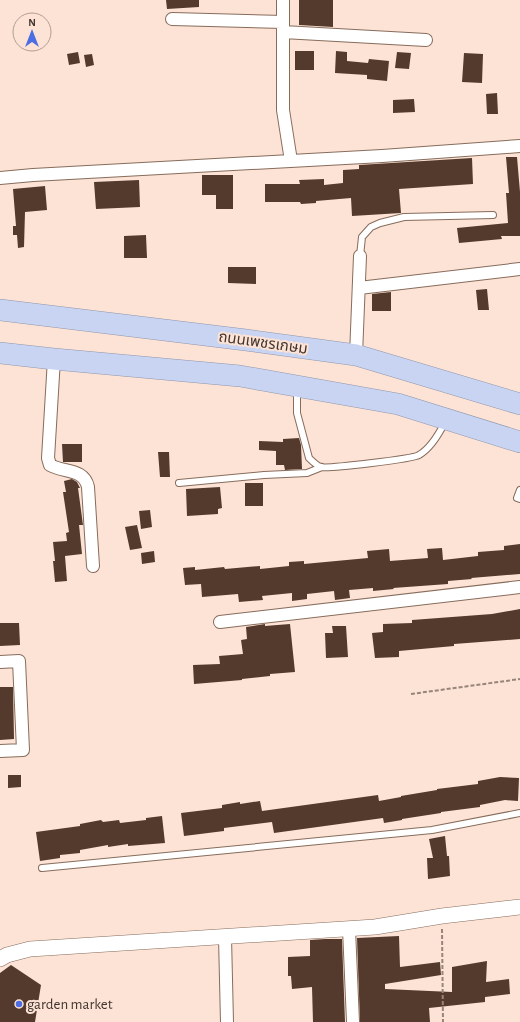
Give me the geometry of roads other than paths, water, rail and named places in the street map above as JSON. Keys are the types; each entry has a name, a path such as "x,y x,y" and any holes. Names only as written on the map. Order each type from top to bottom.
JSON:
{"highway":[{"name":"ถนนเพชรเกษม","path":"0,310 356,355 520,404"},
{"path":"0,353 240,376 398,404 520,442"}],"street":[{"path":"283,0 283,110 291,161"},
{"path":"172,19 426,40"},
{"path":"0,178 382,156 520,146"},
{"path":"356,355 360,256"},
{"path":"359,288 520,269"},
{"path":"54,359 48,458 50,465 80,474 86,480 88,487 93,566"},
{"path":"220,622 520,587"},
{"path":"0,662 19,661 23,750 0,751"},
{"path":"0,959 7,955 30,949 375,927 442,916 520,907"},
{"path":"349,929 353,1022"},
{"path":"225,937 227,1022"}],"lane":[{"path":"360,256 362,237 371,227 380,223 404,217 493,215"},
{"path":"297,386 298,413 309,458 322,467"},
{"path":"179,483 264,475 308,473 322,467 380,462 417,456 426,450 440,432 447,419"},
{"path":"520,490 517,498 520,499"},
{"path":"42,868 432,830 520,813"}],"place":[{"name":"garden market","path":"19,1004"}]}
